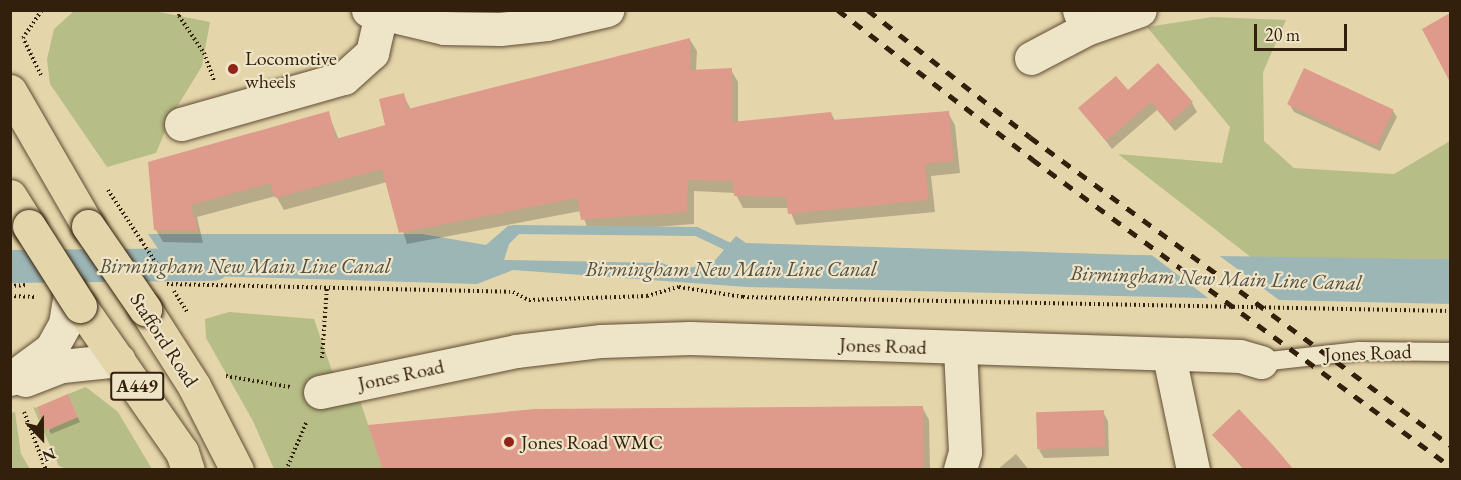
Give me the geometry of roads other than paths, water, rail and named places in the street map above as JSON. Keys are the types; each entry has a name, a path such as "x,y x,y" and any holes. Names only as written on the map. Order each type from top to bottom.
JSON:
{"highway":[{"name":"Stafford Road","path":"10,91 20,114 88,226 152,297 237,470"},
{"name":"A449","path":"10,196 29,226 64,300 119,360 182,452 188,470"}],"street":[{"path":"181,124 344,78 372,53 375,12 444,28 500,29 547,24 607,10"},
{"path":"1031,58 1082,20 1140,10"},
{"path":"12,383 51,350 65,324 64,300"},
{"name":"Jones Road","path":"320,392 516,351 601,340 690,338 1169,356 1240,356 1261,362"},
{"path":"960,349 965,452 960,470"},
{"path":"1169,356 1193,470"},
{"path":"12,383 62,366 119,360"}],"lane":[{"name":"Jones Road","path":"1261,362 1359,351 1450,352"}],"water":[{"path":"509,225 519,234 509,244 504,260 662,263 675,268 710,266 736,236 746,243 1134,255 1450,259 1450,304 747,287 513,270 477,284 176,275 148,234 422,234 486,245"}],"waterway":[{"path":"505,239 513,229 696,231 740,252"},
{"name":"Birmingham New Main Line Canal","path":"10,266 213,264"}],"railway":[{"path":"838,10 1032,159 1450,466"},
{"path":"868,10 1030,137 1450,445"}],"place":[{"name":"Locomotive wheels","path":"233,69"},
{"name":"Jones Road WMC","path":"509,442"}]}
